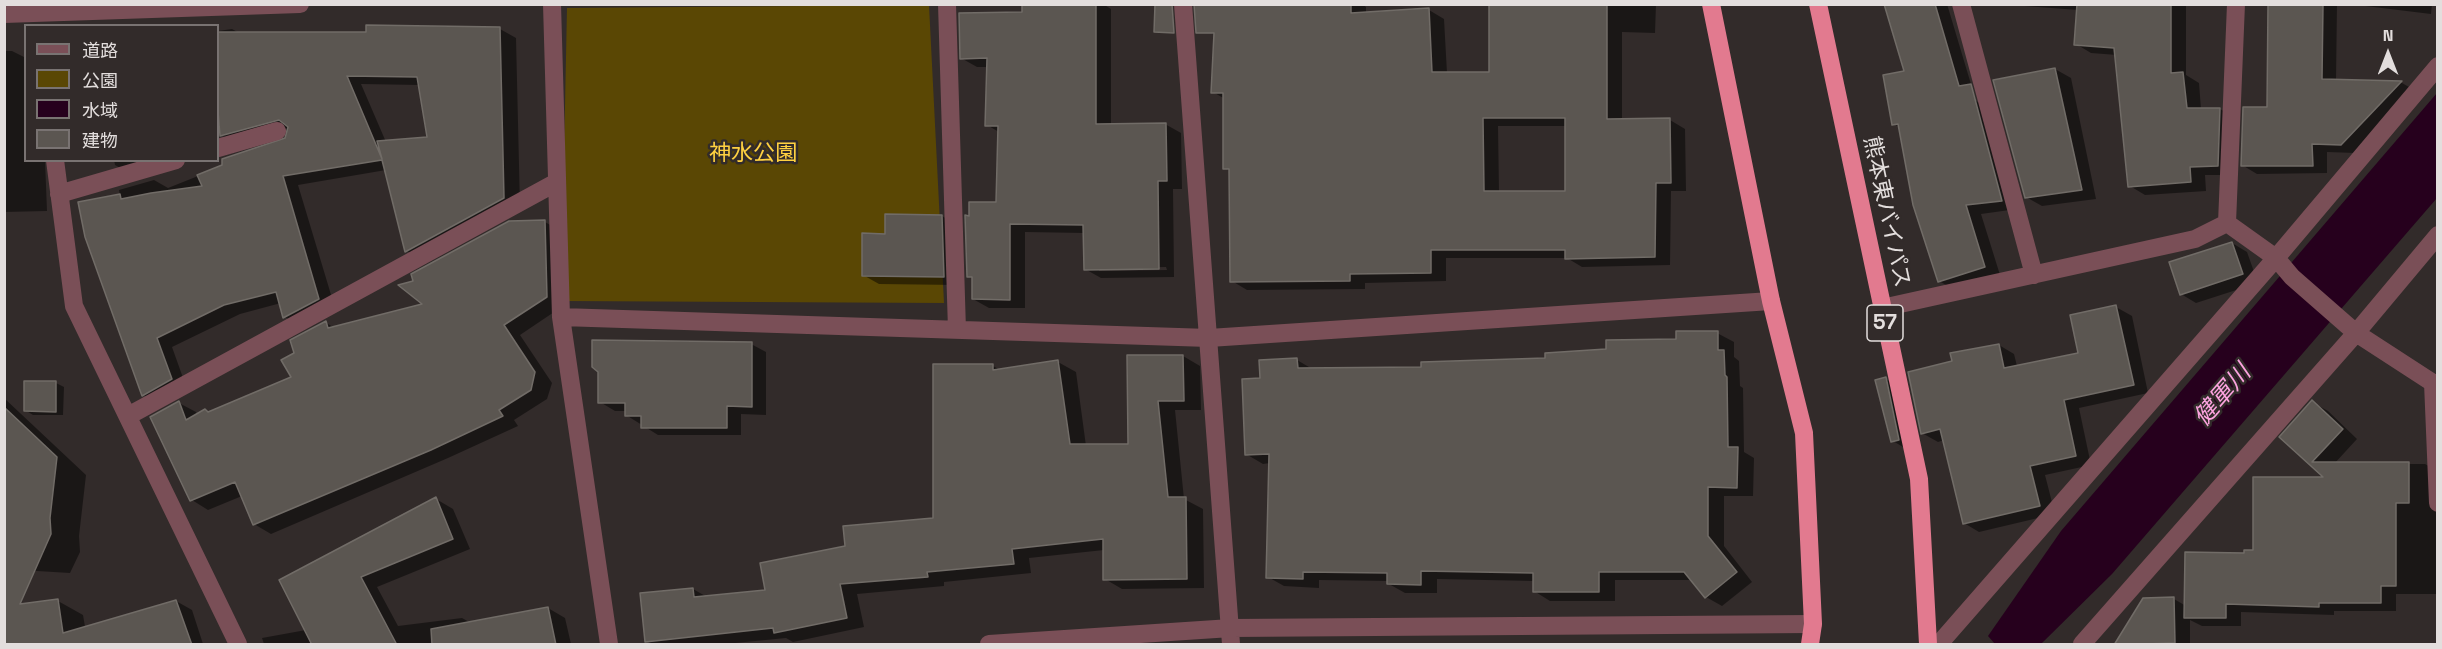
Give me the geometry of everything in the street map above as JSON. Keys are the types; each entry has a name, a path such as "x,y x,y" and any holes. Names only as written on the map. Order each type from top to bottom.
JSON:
{"highway":[{"path":"1711,4 1771,301 1804,433 1813,624 1810,645"},
{"name":"熊本東バイパス","path":"1818,4 1919,479 1928,645"}],"street":[{"path":"4,14 300,4"},
{"path":"552,4 561,317 609,645"},
{"path":"947,4 957,330"},
{"path":"1183,4 1231,636"},
{"path":"1961,4 2034,275"},
{"path":"2227,223 2236,4"},
{"path":"1939,645 2276,258 2438,66"},
{"path":"219,148 278,131"},
{"path":"55,162 74,306 238,645"},
{"path":"59,194 169,162"},
{"path":"128,416 557,182"},
{"path":"1882,308 2195,239 2227,223"},
{"path":"2227,223 2276,258 2292,277 2356,333 2435,383 2438,503"},
{"path":"2082,645 2356,333 2438,235"},
{"path":"561,317 1209,338 1771,301"},
{"path":"989,645 1231,636 1813,624"}],"green space":[{"name":"神水公園","path":"929,5 944,303 561,301 567,8"}],"water":[{"name":"健軍川","path":"2437,93 2437,198 2112,574 2041,644 1995,644 1988,636 2061,531"}],"building":[{"path":"1022,4 1096,4 1096,124 1166,123 1167,181 1158,181 1159,269 1084,270 1083,225 1010,224 1010,300 972,299 972,277 967,277 965,215 969,216 969,202 996,202 998,126 985,126 987,58 960,59 959,13 1022,12"},
{"path":"1155,4 1172,4 1174,33 1154,32"},
{"path":"1194,4 1351,4 1351,13 1429,8 1432,72 1489,72 1489,4 1607,4 1607,119 1670,118 1671,183 1656,183 1655,257 1565,259 1565,250 1431,250 1431,273 1350,274 1350,281 1230,282 1229,169 1223,169 1223,93 1211,93 1214,33 1196,33","holes":["1483,118 1565,118 1565,191 1484,191"]},
{"path":"1884,4 1935,4 1959,86 1971,84 2002,201 1966,205 1985,267 1938,282 1913,205 1898,124 1892,125 1883,75 1904,71"},
{"path":"2077,4 2171,4 2171,73 2183,72 2187,108 2220,108 2218,166 2190,167 2191,182 2128,187 2114,48 2074,45"},
{"path":"2268,4 2323,4 2322,79 2402,81 2341,145 2312,144 2313,166 2241,166 2243,107 2267,107"},
{"path":"366,25 500,27 504,198 405,252 382,160 283,176 319,299 283,318 276,292 224,305 157,338 172,379 142,396 85,237 78,202 120,194 121,199 202,186 197,175 222,165 222,159 285,138 288,127 279,120 220,136 219,32 366,32","holes":["347,76 417,77 427,137 377,141 382,159"]},
{"path":"2055,68 2082,190 2025,198 1993,80"},
{"path":"885,214 942,215 944,277 862,276 862,233 885,234"},
{"path":"545,220 547,297 504,325 535,372 531,390 499,410 503,416 431,450 253,525 235,482 190,501 150,417 179,401 186,420 205,409 208,412 291,377 281,360 294,353 290,340 326,321 328,328 422,304 398,285 413,281 411,274 509,221"},
{"path":"2232,242 2243,274 2180,295 2169,262"},
{"path":"2116,305 2134,385 2064,400 2076,456 2030,466 2040,506 1963,524 1940,429 1921,434 1908,372 1952,361 1950,353 1999,344 2004,368 2078,353 2070,315"},
{"path":"1676,331 1718,331 1718,350 1724,350 1727,377 1728,447 1738,447 1737,488 1708,487 1708,536 1737,572 1705,598 1684,572 1599,572 1599,592 1533,592 1533,573 1421,571 1421,585 1387,584 1387,573 1303,572 1303,579 1266,578 1269,454 1245,455 1242,379 1260,378 1259,360 1297,358 1298,368 1421,367 1421,362 1545,358 1545,353 1606,349 1606,340 1676,339"},
{"path":"592,340 752,342 752,407 727,406 727,428 641,428 641,416 625,416 625,403 598,403 598,372 592,367"},
{"path":"1127,355 1183,355 1184,401 1158,401 1168,497 1186,497 1187,579 1103,580 1103,539 1012,549 1014,564 927,572 928,577 840,584 847,618 774,633 773,628 645,642 640,593 693,588 694,597 765,590 760,563 845,546 843,526 933,518 933,364 993,364 993,370 1058,360 1070,444 1128,444"},
{"path":"1886,377 1899,440 1891,442 1875,380"},
{"path":"24,381 56,381 56,412 24,411"},
{"path":"2312,400 2343,429 2312,462 2409,462 2409,503 2396,503 2396,586 2381,586 2381,603 2319,603 2319,607 2226,604 2226,618 2184,618 2185,552 2244,553 2244,550 2253,550 2253,477 2323,477 2279,437"},
{"path":"4,407 57,457 50,518 51,534 20,604 58,599 63,633 176,600 192,645 4,645"},
{"path":"436,497 453,539 361,577 397,645 312,645 279,580"},
{"path":"2174,597 2175,643 2114,645 2143,598"},
{"path":"548,607 556,645 432,645 431,629"}]}
